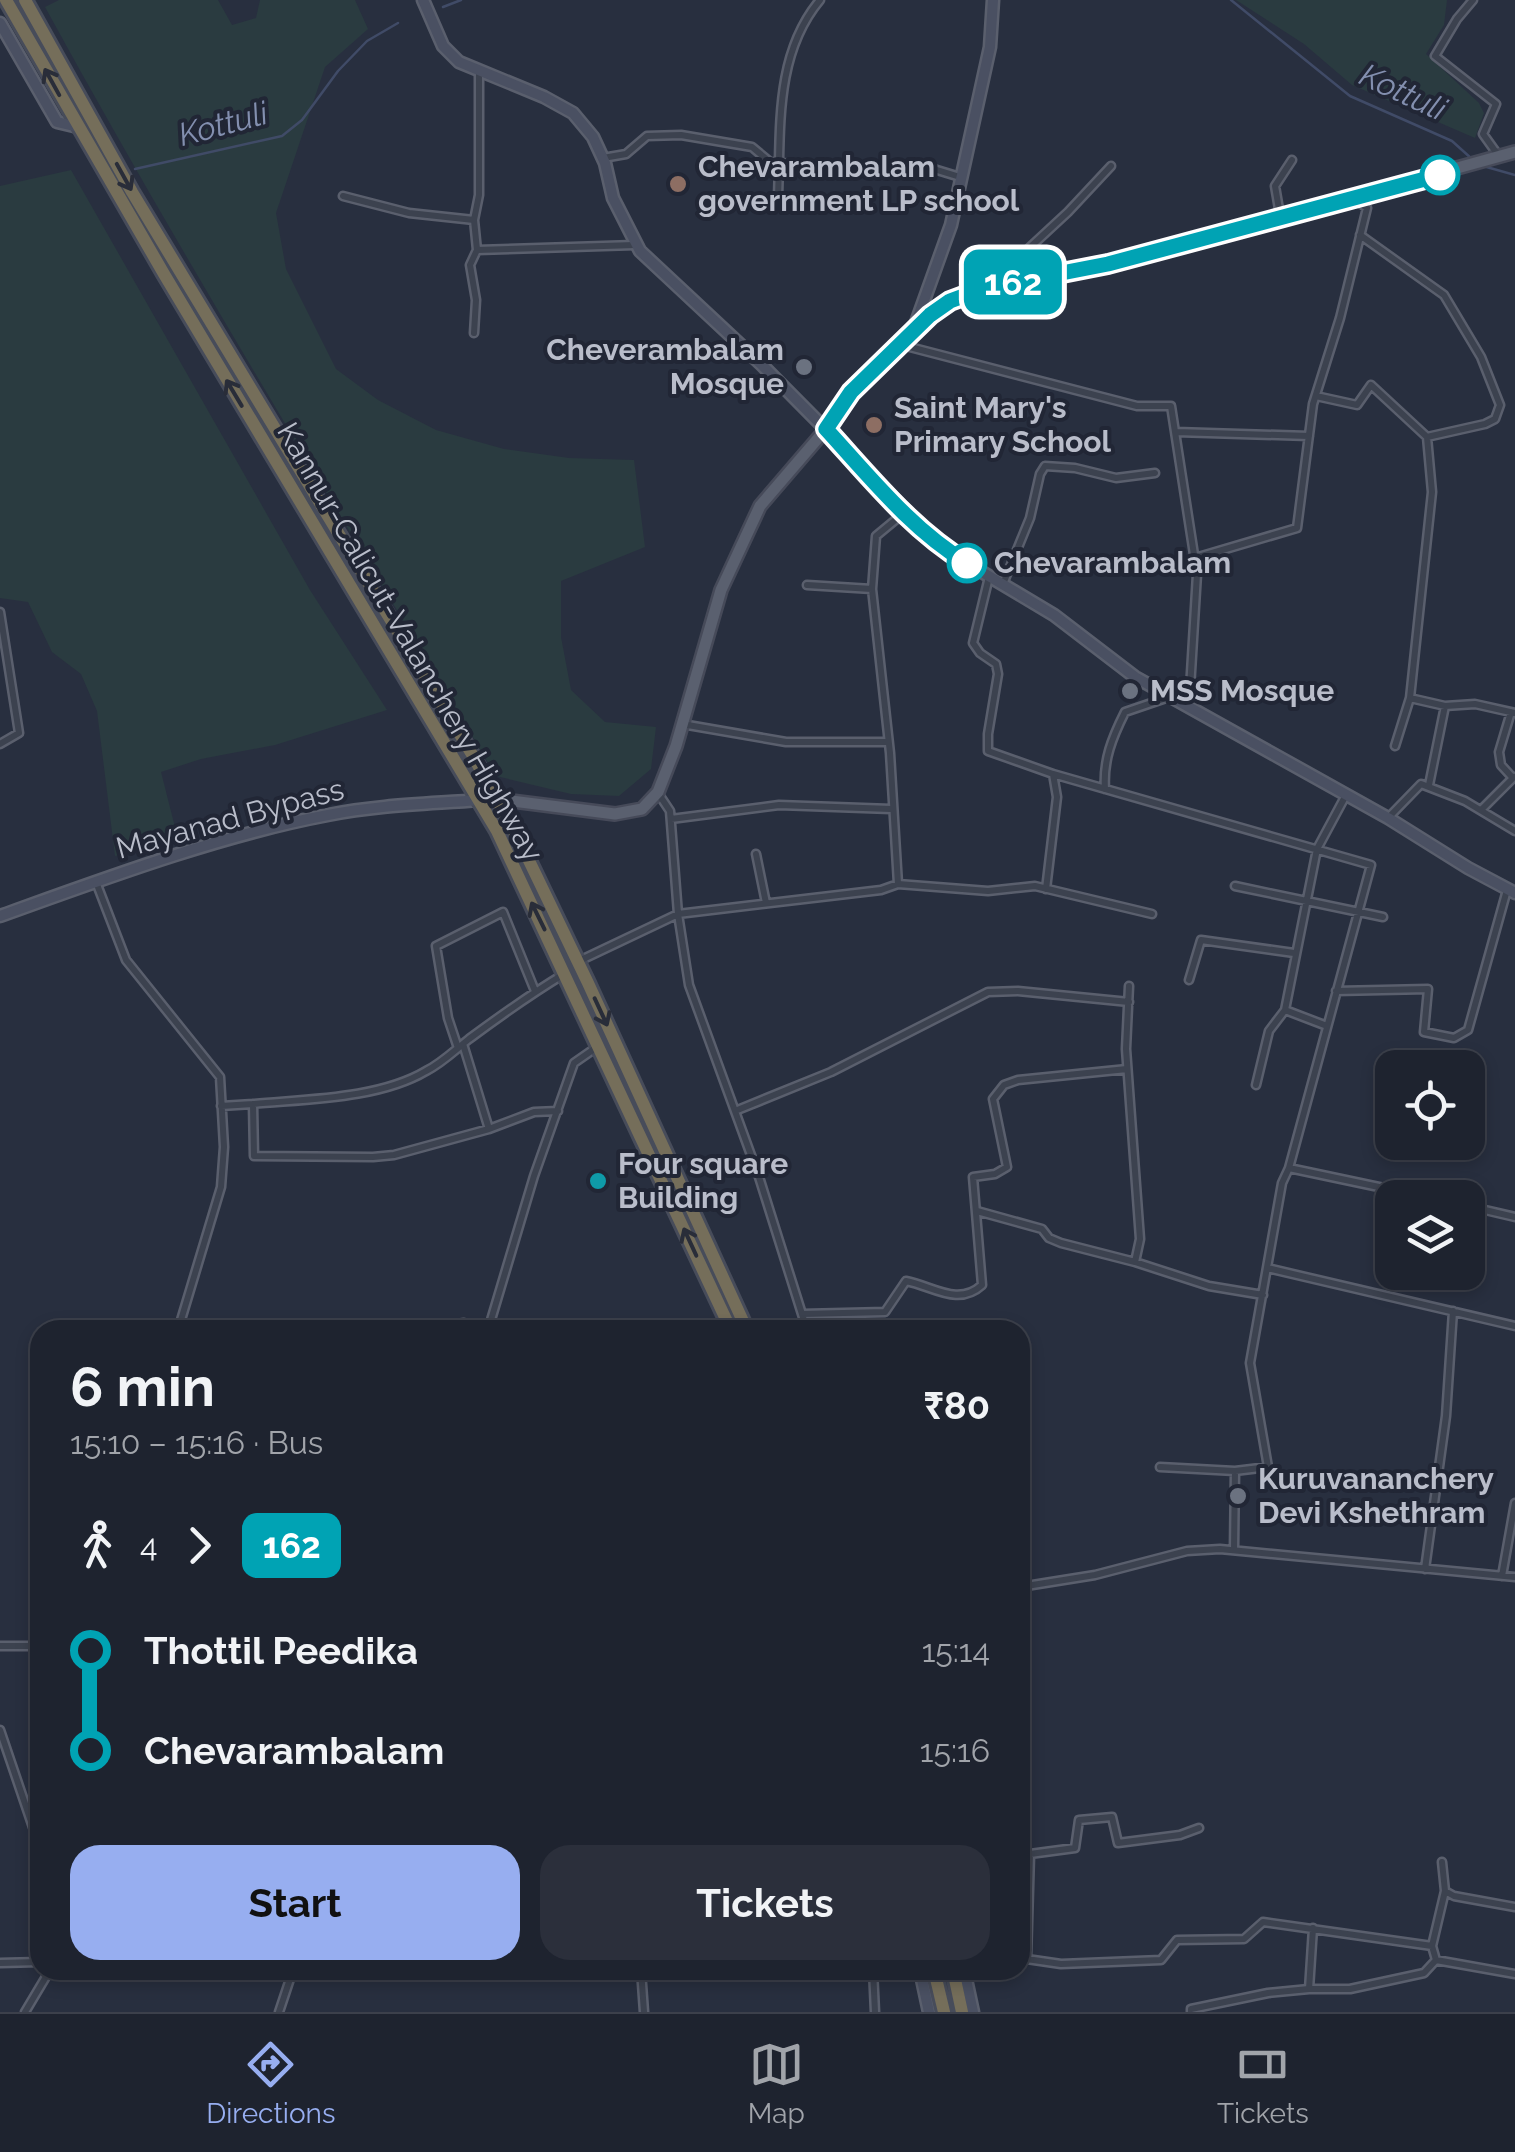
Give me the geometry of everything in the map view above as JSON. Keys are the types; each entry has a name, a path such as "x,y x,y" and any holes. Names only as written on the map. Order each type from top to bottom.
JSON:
{"highway":[{"name":"Kannur-Calicut-Valanchery Highway","path":"6,0 497,831 727,1320"},
{"name":"Kannur-Calicut-Valanchery Highway","path":"26,0 142,209 446,709 496,799 578,962 742,1320"},
{"path":"936,1980 944,2012"},
{"path":"955,1980 962,2012"}],"main road":[{"path":"423,0 444,46 459,62 573,113 593,137 603,158 613,198 635,245 945,550 1054,615 1135,677 1511,891"},
{"path":"496,799 614,814 642,809 658,792 666,777 720,590 760,506 826,429 851,392 906,341 922,316 951,226 990,47 993,0"},
{"path":"0,23 56,122 78,127"},
{"path":"922,316 985,288 1108,264 1515,152"},
{"name":"Mayanad Bypass","path":"0,916 96,882 325,815 390,805 479,800"},
{"path":"922,1980 930,2012"},
{"path":"966,1980 973,2012"}],"street":[{"path":"778,196 782,80 801,28 820,0"},
{"path":"1473,0 1437,52 1496,104 1483,134 1497,157"},
{"path":"474,333 476,300 470,265 477,250 474,220 480,195 479,72"},
{"path":"603,158 626,154 647,136 661,134 752,147 770,162 839,168 924,166 960,177"},
{"path":"1280,216 1275,186 1292,160"},
{"path":"1017,282 1027,250 1112,166"},
{"path":"343,196 409,213 474,220"},
{"path":"1195,558 1297,528 1316,396 1367,208 1351,196"},
{"path":"1360,235 1444,295 1481,357 1500,405 1495,418 1486,424 1428,438"},
{"path":"477,250 635,245"},
{"path":"906,341 1136,406 1171,406 1197,574 1188,707"},
{"path":"1316,396 1356,404 1371,385 1428,438 1432,492 1410,698 1396,746"},
{"path":"1176,432 1309,436"},
{"path":"1004,584 1046,466 1116,478 1155,473"},
{"path":"898,884 872,589 876,536 905,512"},
{"path":"989,576 972,643 996,664 998,674 988,751 1053,774 1371,865 1282,1183 1250,1363 1268,1467 1235,1471 1160,1467"},
{"path":"807,584 872,589"},
{"path":"0,612 19,733 0,744"},
{"path":"1105,789 1110,741 1125,712 1170,697"},
{"path":"1410,698 1445,706 1475,704 1513,712 1498,752 1501,765 1513,777 1480,811"},
{"path":"1429,785 1445,706"},
{"path":"682,724 786,742 887,742"},
{"path":"1046,889 1057,796 1053,774"},
{"path":"1388,818 1420,784 1429,785 1515,831"},
{"path":"658,792 670,811 678,914 689,985 804,1320"},
{"path":"1256,1085 1269,1031 1285,1010 1316,849 1346,795"},
{"path":"671,819 779,805 891,809"},
{"path":"756,854 766,902"},
{"path":"96,882 126,960 220,1077 224,1147 221,1186 181,1320"},
{"path":"578,962 678,914 881,890 898,884 988,891 1035,886 1152,914"},
{"path":"1235,886 1382,917"},
{"path":"1336,991 1428,989 1424,1032 1454,1038 1468,1030 1511,891"},
{"path":"489,1129 448,1018 436,946 503,912 535,991"},
{"path":"1188,980 1201,940 1294,953"},
{"path":"221,1106 374,1089 424,1073 565,973"},
{"path":"1129,986 1127,1070 1140,1239 1135,1262"},
{"path":"735,1111 831,1072 988,992 1018,991 1129,1002"},
{"path":"1285,1010 1327,1026"},
{"path":"491,1320 574,1063 600,1046"},
{"path":"802,1314 885,1312 906,1281 954,1296 976,1290 982,1285 973,1177 996,1174 1008,1167 994,1099 1004,1085 1018,1080 1127,1070"},
{"path":"254,1104 254,1156 394,1155 489,1129 534,1112 558,1111"},
{"path":"1288,1168 1375,1186"},
{"path":"1485,1210 1515,1217"},
{"path":"977,1212 1042,1229 1049,1238 1062,1243 1209,1286 1264,1295"},
{"path":"1267,1268 1515,1326"},
{"path":"1425,1570 1446,1416 1453,1311"},
{"path":"1234,1550 1235,1471"},
{"path":"1502,1576 1515,1503"},
{"path":"1030,1585 1095,1575 1186,1551 1234,1550 1515,1577"},
{"path":"0,1646 30,1644"},
{"path":"0,1730 30,1818"},
{"path":"1030,1854 1075,1848 1078,1820 1112,1817 1118,1843 1199,1828"},
{"path":"1436,1960 1432,1946 1444,1891 1442,1862"},
{"path":"1444,1891 1515,1908"},
{"path":"1030,1960 1061,1964 1162,1960 1178,1940 1244,1939 1263,1922 1432,1946"},
{"path":"1309,1989 1313,1928"},
{"path":"1191,2012 1268,1993 1350,1989 1424,1973 1436,1960"},
{"path":"1436,1960 1515,1974"},
{"path":"0,1963 30,1962"},
{"path":"25,2012 44,1980"},
{"path":"279,2012 290,1980"},
{"path":"642,1980 644,2012"},
{"path":"873,1980 874,2012"}],"shaded area":[{"path":"59,0 218,0 232,25 256,18 260,0 355,0 368,29 325,67 276,213 286,269 336,369 378,400 436,430 504,449 569,458 634,460 645,547 561,581 561,637 571,690 605,722 656,727 651,769 619,796 571,794 496,776 210,298 99,104 45,7"},
{"path":"1236,0 1447,0 1444,25 1426,54 1479,103 1484,113 1475,138 1352,85 1304,44"},
{"path":"71,170 310,590 387,710 275,745 201,759 161,772 178,839 115,856 97,711 81,674 52,652 28,602 0,598 0,186"}],"waterway":[{"name":"Kottuli","path":"443,7 461,0"},
{"name":"Kottuli","path":"1231,0 1350,96 1452,141 1472,159"},
{"name":"Kottuli","path":"135,169 282,136 302,120 338,71 367,41 398,23"},
{"name":"Kottuli","path":"1483,166 1515,175"}],"bus line":[{"name":"162","path":"967,563 945,550 905,512 826,429 851,392 930,315 950,301 985,288 1108,264 1440,175"}],"place":[{"name":"Chevarambalam government LP school","path":"678,184"},
{"name":"Cheverambalam Mosque","path":"804,367"},
{"name":"Saint Mary's Primary School","path":"874,425"},
{"name":"Chevarambalam","path":"967,563"},
{"name":"MSS Mosque","path":"1130,691"},
{"name":"Four square Building","path":"598,1181"},
{"name":"Kuruvananchery Devi Kshethram","path":"1238,1496"}]}
